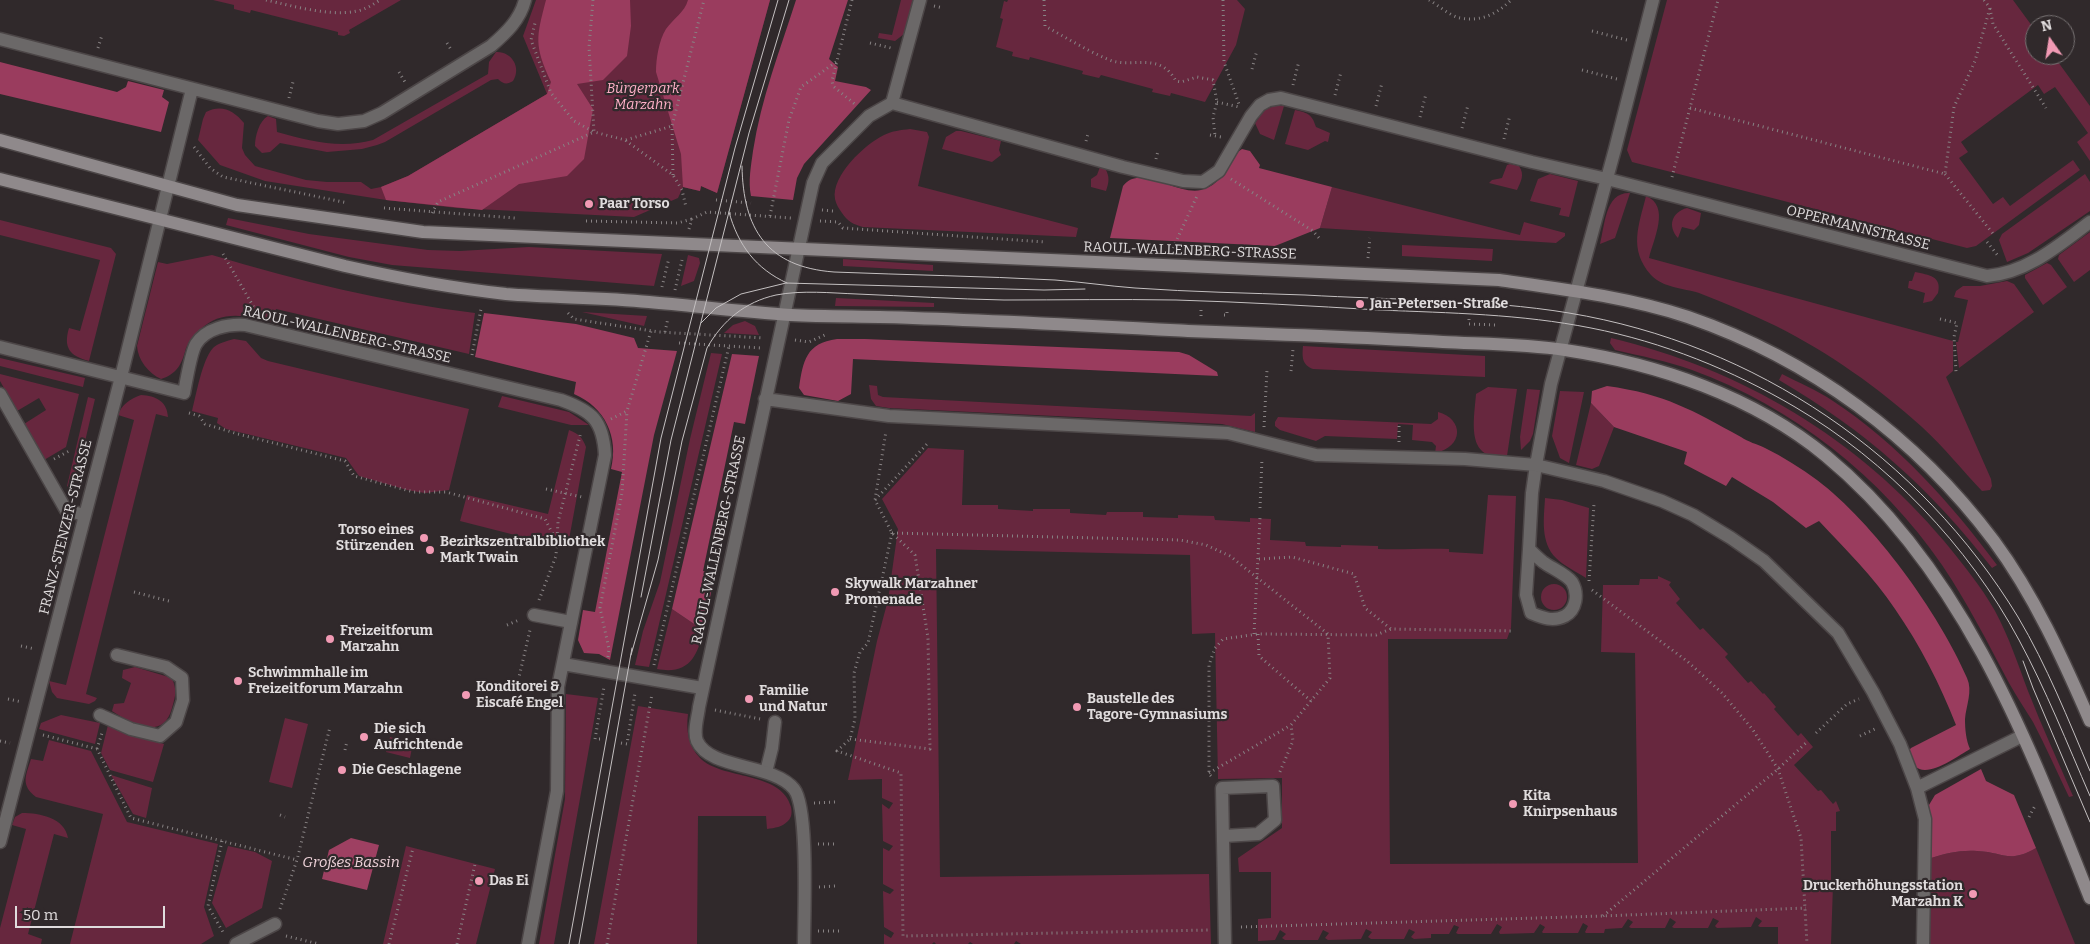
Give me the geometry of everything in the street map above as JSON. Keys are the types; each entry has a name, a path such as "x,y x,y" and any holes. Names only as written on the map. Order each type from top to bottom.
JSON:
{"main road":[{"name":"RAOUL-WALLENBERG-STRASSE","path":"0,140 225,202 262,210 423,232 1499,280 1619,299 1686,317 1750,342 1820,379 1859,406 1934,472 1994,541 2016,574 2049,634 2090,719"},
{"path":"0,179 345,266 400,278 508,294 643,301 785,315 908,317 1351,336 1560,350 1621,361 1695,382 1732,398 1770,419 1822,453 1870,495 1911,542 1929,566 1974,640 2022,736 2090,898"}],"street":[{"path":"0,39 318,121 338,124 364,121 382,113 491,46 517,20 526,0"},
{"path":"892,103 920,0"},
{"path":"1529,549 1572,582 1576,593 1575,606 1569,614 1558,619 1543,619 1532,613 1526,595 1532,493 1551,384 1590,245 1653,0"},
{"path":"159,219 192,89"},
{"path":"800,248 813,183 822,163 869,116 892,103 1123,167 1183,181 1203,182 1219,171 1251,116 1269,100 1280,98 1607,179"},
{"name":"OPPERMANNSTRASSE","path":"1607,179 1987,276 2001,275 2023,268 2090,222"},
{"name":"FRANZ-STENZER-STRASSE","path":"0,842 121,377 159,219"},
{"name":"RAOUL-WALLENBERG-STRASSE","path":"800,248 702,688 696,733 698,741 711,755 766,772 794,789 800,804"},
{"name":"RAOUL-WALLENBERG-STRASSE","path":"0,347 184,393 196,344 213,330 231,324 258,328 561,400 583,408 599,426 604,441 605,455 571,622"},
{"path":"0,394 66,510 84,514"},
{"path":"765,399 889,416 1228,433 1316,455 1465,459 1536,465 1604,481 1662,501 1731,538 1764,561 1838,633 1873,692 1900,744 1917,788 1925,819 1923,944"},
{"path":"528,944 556,791 558,687 571,622 534,615"},
{"path":"100,715 131,729 160,736 176,722 183,700 182,678 166,667 117,655"},
{"path":"563,664 702,688"},
{"path":"766,772 772,748 768,720"},
{"path":"1917,788 2022,736"},
{"path":"1224,836 1258,834 1275,820 1273,786 1222,788 1225,944"},
{"path":"800,804 804,844 804,944"},
{"path":"236,944 275,924"}],"path":[{"path":"266,0 303,9 347,13 366,9 380,0"},
{"path":"593,0 589,47 594,132"},
{"path":"673,175 672,126 704,0"},
{"path":"852,0 832,81 834,86 869,116"},
{"path":"1044,0 1045,26 1109,60 1153,63 1170,70 1176,81 1181,82 1198,77 1213,80 1217,102 1213,117 1215,136"},
{"path":"1217,102 1240,107 1224,62 1223,0"},
{"path":"1429,0 1459,18 1489,17 1501,10 1511,0"},
{"path":"1672,177 1718,0"},
{"path":"1984,0 1990,8 1993,24 2046,108"},
{"path":"1945,174 1954,107 1976,61 1990,8"},
{"path":"537,17 531,40 551,93 574,121 594,132 625,140 673,175 682,190 686,207"},
{"path":"1592,31 1619,38"},
{"path":"1252,69 1256,50"},
{"path":"1289,100 1299,61"},
{"path":"770,216 789,120 801,87 836,62"},
{"path":"1582,70 1609,77"},
{"path":"1331,111 1342,72"},
{"path":"1372,122 1382,83"},
{"path":"1416,132 1426,94"},
{"path":"1458,143 1468,104"},
{"path":"1690,108 1945,174 1995,236"},
{"path":"1500,154 1510,115"},
{"path":"625,140 672,126"},
{"path":"432,213 438,202 594,132"},
{"path":"1210,135 1221,137"},
{"path":"192,146 195,147 210,168 223,177 356,204"},
{"path":"1219,171 1313,230 1320,239"},
{"path":"1173,248 1203,182"},
{"path":"716,200 751,203"},
{"path":"374,207 432,213 516,218"},
{"path":"826,211 833,211"},
{"path":"582,221 678,223 707,212 788,218"},
{"path":"688,233 692,219"},
{"path":"831,222 838,222 843,228 1053,242"},
{"path":"1368,258 1370,238"},
{"path":"223,254 259,316 258,328"},
{"path":"662,287 670,254"},
{"path":"676,286 683,254"},
{"path":"1200,319 1201,306"},
{"path":"1218,314 1227,315 1227,308"},
{"path":"472,355 482,309"},
{"path":"1201,314 1209,314"},
{"path":"665,332 669,316"},
{"path":"574,319 659,332 759,338"},
{"path":"1469,319 1469,324 1496,327 1497,320"},
{"path":"1940,319 1957,323 1954,337 1956,372"},
{"path":"608,660 609,649 600,608 622,493 628,411 651,331"},
{"path":"802,341 808,342"},
{"path":"679,343 761,348"},
{"path":"607,944 652,698 652,679 729,346"},
{"path":"1291,371 1293,349"},
{"path":"1260,508 1266,370"},
{"path":"606,422 628,411"},
{"path":"189,413 200,416 205,424 345,461 354,476 414,492 446,492 544,519 558,544"},
{"path":"516,690 534,615 546,577 556,556 558,522 581,432"},
{"path":"850,739 930,749 928,638 915,555 892,533 875,500 884,442"},
{"path":"875,500 927,444"},
{"path":"546,489 582,497"},
{"path":"1594,504 1589,589 1659,639 1708,680 1753,730 1778,769 1801,838 1807,944"},
{"path":"1260,518 1259,559 1256,576 1256,634 1259,656 1312,701"},
{"path":"892,533 1180,540 1206,545 1230,556 1328,634 1330,678 1291,725 1209,774"},
{"path":"892,533 868,643 860,652 854,673 855,718 850,739 837,751 901,773 903,936 1214,930 1225,928 1806,908"},
{"path":"1259,559 1292,557 1354,574 1365,608 1391,629"},
{"path":"134,592 169,601"},
{"path":"1222,788 1209,774 1210,665 1215,648 1223,639 1256,634 1376,635 1391,629 1514,631"},
{"path":"600,739 595,738 605,679"},
{"path":"1816,734 1846,704 1873,692"},
{"path":"621,743 627,744 635,693"},
{"path":"711,709 768,720"},
{"path":"1273,786 1293,741 1291,725"},
{"path":"275,924 297,860 330,727"},
{"path":"26,748 38,751 43,734 98,749 131,818 297,860"},
{"path":"345,750 347,741"},
{"path":"1602,916 1778,769 1808,741"},
{"path":"800,804 836,802"},
{"path":"280,815 286,817"},
{"path":"222,841 208,906 225,936"},
{"path":"389,944 413,848"},
{"path":"457,944 475,864"},
{"path":"263,930 319,944"}],"green space":[{"path":"213,0 401,0 349,30 350,33 344,36 338,35 338,32 251,10 250,13 234,9 234,5"},
{"name":"Bürgerpark Marzahn","path":"536,0 770,0 717,193 701,186 700,191 683,187 678,198 634,217 457,208 386,200 265,181 220,165 198,140 206,112 222,109 232,112 244,123 242,148 245,155 255,166 306,180 361,182 371,189 408,176 547,94 523,36"},
{"path":"901,0 913,0 904,34 895,41 878,38 879,33 892,35"},
{"path":"1008,0 1237,0 1245,9 1236,45 1205,102 1171,93 1170,96 1152,92 1153,89 1101,75 1099,78 1082,74 1083,71 1030,57 1029,60 1012,56 1013,52 996,47 1003,19 1000,18 1004,1 1007,2"},
{"path":"1667,0 2013,0 2025,16 2025,65 2060,65 2090,106 2090,161 2077,142 2088,133 2055,87 2044,94 2038,85 1961,142 1968,152 1959,158 1993,204 2003,197 2010,206 2073,160 2080,170 1976,246 1967,248 1632,162 1627,150"},
{"path":"496,52 506,54 514,61 516,70 513,81 505,83 498,79 491,80 385,142 362,149 327,152 280,143 270,152 262,153 255,146 258,129 262,121 268,116 276,119 277,132 301,138 337,144 361,143 373,140 488,74 489,62"},
{"path":"1276,105 1284,106 1274,140 1260,134 1255,123 1265,110"},
{"path":"1295,110 1309,115 1316,127 1330,133 1328,142 1325,141 1308,150 1285,144"},
{"path":"910,129 927,132 929,137 918,186 1078,228 1076,237 863,227 846,219 835,199 835,190 844,171 859,153 876,139 900,130"},
{"path":"956,131 1001,141 999,150 1001,155 992,162 942,149 946,137"},
{"path":"1507,165 1519,166 1522,172 1522,178 1517,190 1489,183 1492,180 1502,178"},
{"path":"1100,167 1105,168 1108,174 1106,191 1091,187 1091,179 1097,175"},
{"path":"1550,174 1578,181 1569,217 1559,215 1561,208 1530,201 1538,179"},
{"path":"2085,174 2090,182 2090,211 2028,253 2007,262 1999,240 2002,234"},
{"path":"1332,187 1520,235 1524,222 1565,233 1565,236 1556,243 1320,228"},
{"path":"1630,193 1615,238 1600,244 1605,219 1611,204 1615,198 1622,194"},
{"path":"1646,196 1658,207 1659,215 1649,258 1953,341 1953,371 1946,377 1991,479 1992,486 1990,490 1982,491 1922,427 1888,398 1834,359 1795,336 1757,317 1699,293 1661,283 1651,275 1644,265 1637,246 1638,227"},
{"path":"1687,208 1701,213 1699,225 1694,230 1682,227 1678,238 1673,229 1673,220 1678,213"},
{"path":"228,218 309,234 428,250 460,251 529,247 662,254 654,286 392,265 349,257 226,225"},
{"path":"0,220 111,248 116,254 89,361 73,354 68,346 67,335 69,328 80,331 100,260 0,235"},
{"path":"2090,232 2090,270 2074,282 2058,259 2059,255"},
{"path":"1402,245 1493,249 1492,261 1402,256"},
{"path":"212,255 342,290 408,303 475,313 469,354 276,309 273,322 235,316 217,319 208,323 190,341 178,368 167,377 161,379 144,366 137,346 158,262 167,264"},
{"path":"688,255 699,258 700,263 694,281 681,286"},
{"path":"843,259 933,265 933,271 843,266"},
{"path":"2047,263 2051,265 2067,287 2043,305 2025,278 2025,275"},
{"path":"1915,272 1929,275 1938,283 1938,293 1932,301 1923,303 1925,293 1908,288 1909,281 1912,281"},
{"path":"2007,281 2014,284 2034,312 1959,368 1956,342 1958,342 1968,300 1954,297 1956,291 1963,286 1980,286"},
{"path":"836,298 934,303 934,307 835,306"},
{"path":"582,312 647,316 644,326"},
{"path":"745,321 755,326 759,335 724,333 733,325"},
{"path":"1611,338 1659,351 1706,368 1794,412 1874,470 1910,504 1964,566 1995,611 2073,796 2069,797 2033,722 1942,565 1918,533 1863,474 1799,424 1765,404 1729,385 1692,370 1664,361 1615,350 1610,343"},
{"path":"234,339 246,341 261,358 268,361 469,409 449,490 425,493 407,490 359,476 346,458 226,429 217,423 218,418 192,411 209,354 217,345"},
{"path":"1303,346 1485,356 1485,377 1313,369 1305,363"},
{"path":"711,353 722,354 649,667 635,665 643,631 660,582 690,439"},
{"path":"0,358 85,378 83,387 0,366"},
{"path":"0,374 79,394 66,447 44,460 24,424 46,410 39,398 17,411 0,381"},
{"path":"1782,374 1827,397 1880,436 1942,497 1997,565 1992,568 1945,512 1895,463 1811,399 1779,380"},
{"path":"869,385 877,386 878,395 883,397 1251,416 1255,413 1255,432 1222,424 889,408 876,406 871,399"},
{"path":"1488,387 1517,389 1507,456 1494,456 1484,453 1478,446 1475,437 1476,394"},
{"path":"1527,389 1540,390 1533,434 1530,441 1521,450 1520,437"},
{"path":"1560,391 1584,392 1569,463 1560,458 1552,436"},
{"path":"141,395 160,400 165,407 168,417 156,414 86,694 97,698 89,704 57,698 52,692 49,681 66,685 134,420 118,415 127,402"},
{"path":"502,396 569,412 589,425 571,425 498,407"},
{"path":"88,397 95,399 74,488 71,490 67,486"},
{"path":"1591,403 1614,427 1599,466 1592,469 1576,465"},
{"path":"1438,412 1453,421 1457,433 1456,439 1451,445 1445,450 1435,453 1436,446 1432,442 1412,440 1413,425 1398,424 1397,439 1325,436 1316,441 1280,430 1275,426 1278,417 1431,424 1438,419"},
{"path":"569,430 580,436 586,447 568,545 562,547 460,521 467,495 548,514"},
{"path":"928,448 964,450 962,505 998,505 998,509 1033,511 1033,509 1070,509 1070,513 1106,515 1107,512 1143,512 1143,517 1178,518 1178,515 1214,516 1215,520 1250,522 1250,518 1271,519 1270,540 1305,542 1306,546 1341,547 1341,545 1378,546 1378,549 1449,549 1449,552 1483,554 1488,495 1516,496 1511,628 1507,639 1388,639 1390,864 1638,863 1635,653 1601,652 1603,585 1639,585 1640,579 1658,579 1658,576 1671,582 1669,585 1680,599 1676,603 1700,630 1703,628 1728,654 1725,657 1748,683 1751,681 1764,693 1776,707 1774,709 1798,736 1801,733 1813,747 1794,765 1833,804 1836,801 1840,811 1836,812 1836,831 1831,831 1831,884 1833,885 1831,944 1778,944 1778,927 1760,927 1758,926 1762,921 1756,917 1751,927 1717,928 1715,926 1719,921 1713,918 1708,928 1674,928 1672,927 1676,922 1670,918 1665,928 1631,928 1629,927 1633,922 1628,919 1622,928 1605,929 1604,933 1586,933 1588,926 1583,923 1578,933 1543,933 1545,927 1540,924 1534,933 1500,934 1499,932 1502,927 1497,924 1491,934 1458,934 1456,933 1459,927 1454,925 1449,934 1431,934 1431,938 1414,939 1411,937 1415,932 1409,929 1404,939 1371,939 1368,937 1372,932 1366,929 1361,939 1328,940 1325,938 1329,933 1323,930 1318,940 1285,940 1282,938 1286,934 1280,930 1275,940 1258,941 1258,919 1271,918 1271,872 1239,872 1238,858 1282,828 1282,778 1218,779 1215,633 1192,634 1190,555 936,549 940,877 1209,874 1211,944 1021,944 1016,941 1014,944 973,944 970,942 968,944 936,944 934,942 932,944 884,944 884,934 891,938 894,933 884,927 883,891 890,894 894,890 883,884 883,848 889,851 893,846 883,841 882,804 889,809 893,803 882,798 882,779 848,780 877,641 888,600 898,529 882,499"},
{"path":"1545,498 1562,500 1589,508 1586,578 1563,564 1547,545 1544,530"},
{"path":"1554,584 1563,588 1567,597 1563,606 1554,610 1545,606 1541,597 1545,588"},
{"path":"672,609 703,630 701,640 694,656 684,666 668,670 657,669"},
{"path":"135,667 172,678 175,690 174,699 168,718 162,724 146,727 112,711 114,704 124,703 131,683 122,678 123,670"},
{"path":"566,694 598,698 554,944 539,944 565,799"},
{"path":"638,706 688,714 687,726 690,743 700,758 722,770 764,781 776,787 785,795 791,807 790,818 786,823 776,828 767,829 766,816 698,816 697,944 594,944"},
{"path":"61,715 100,723 95,744 39,729 41,723"},
{"path":"285,718 308,724 292,788 269,782"},
{"path":"108,725 121,731 164,744 153,782 110,770 101,753"},
{"path":"390,737 413,743 410,758 386,752"},
{"path":"49,740 91,751 127,822 218,844 204,907 214,936 201,944 70,944 103,814 36,797 31,793 26,784 27,770 31,759 43,761"},
{"path":"111,775 152,788 146,818 133,814"},
{"path":"22,813 36,814 57,821 66,831 68,838 54,834 28,934 42,939 41,944 0,944 0,928 26,829 12,825 15,817"},
{"path":"228,846 255,852 272,861 262,908 226,928 212,903"},
{"path":"406,846 495,869 476,944 383,944"},
{"path":"2036,848 2075,944 1929,944 1931,858 1954,852 1971,851 2012,856 2027,853"}],"shaded area":[{"path":"546,0 630,0 631,26 627,56 603,80 577,84 593,109 584,159 567,176 519,184 482,210 386,200 381,187 408,176 547,94 551,82 539,50 538,41"},
{"path":"688,0 770,0 717,193 701,186 700,191 683,187 681,154 656,72 661,39 666,29 684,8"},
{"path":"796,0 848,0 829,59 838,67 835,81 866,87 871,90 804,164 797,178 793,200 751,196 751,168 756,132 771,75"},
{"path":"0,62 117,92 126,87 128,81 164,90 162,97 169,102 161,132 0,94"},
{"path":"1242,149 1250,151 1260,165 1259,168 1332,187 1320,228 1275,246 1110,238 1123,186 1130,180 1139,178 1149,179 1182,189 1201,190 1209,187 1221,177 1232,159"},
{"path":"484,313 576,324 634,338 638,348 677,351 654,435 610,660 599,654 584,653 578,640 583,610 595,612 622,472 611,469 613,446 611,435 607,424 594,407 574,394 576,382 475,357"},
{"path":"837,339 1179,352 1189,355 1217,372 1218,376 853,359 851,394 838,401 804,395 799,388 802,370 808,355 812,349 819,345"},
{"path":"732,354 759,356 745,424 734,422 703,571 715,574 703,630 672,609"},
{"path":"1607,386 1627,389 1677,404 1772,451 1817,480 1861,520 1882,544 1922,598 1940,626 1967,678 1969,693 1965,723 1970,749 1935,768 1920,769 1914,765 1908,752 1911,748 1956,725 1929,665 1887,597 1869,574 1819,521 1806,528 1773,502 1732,477 1726,486 1684,464 1687,452 1614,427 1591,403 1592,391"},
{"path":"1981,769 1986,781 2014,795 2036,848 2027,853 2012,856 1971,851 1954,852 1931,858 1929,805 1935,795"}],"water":[{"name":"Großes Bassin","path":"351,838 379,845 367,890 322,879 329,850"}],"tram line":[{"path":"569,944 661,438 735,148 778,0"},
{"path":"641,597 671,440 749,133 789,0"},
{"path":"742,166 743,188 747,208 754,226 763,241 776,253 792,262 811,269 834,272 1000,277 1125,287 1437,301 1537,308 1638,328 1704,351 1767,380 1827,416 1882,458 1933,506 1978,559 2018,617 2048,674 2090,771"},
{"path":"729,212 738,235 750,255 766,271 787,283"},
{"path":"701,323 716,308 741,294 786,283 1044,290 1085,289"},
{"path":"631,655 658,560 682,441 707,348 728,321 754,302 786,293 816,292 1004,300 1176,300 1512,317 1591,328 1671,349 1722,369 1795,407 1862,453 1893,479 1950,539 1999,605 2038,678 2090,796"},
{"path":"579,944 632,648"},
{"path":"2023,661 2090,822"}],"place":[{"name":"Paar Torso","path":"589,204"},
{"name":"Jan-Petersen-Straße","path":"1360,304"},
{"name":"Torso eines Stürzenden","path":"424,538"},
{"name":"Bezirkszentralbibliothek Mark Twain","path":"430,550"},
{"name":"Skywalk Marzahner Promenade","path":"835,592"},
{"name":"Freizeitforum Marzahn","path":"330,639"},
{"name":"Schwimmhalle im Freizeitforum Marzahn","path":"238,681"},
{"name":"Konditorei & Eiscafé Engel","path":"466,695"},
{"name":"Familie und Natur","path":"749,699"},
{"name":"Baustelle des Tagore-Gymnasiums","path":"1077,707"},
{"name":"Die sich Aufrichtende","path":"364,737"},
{"name":"Die Geschlagene","path":"342,770"},
{"name":"Kita Knirpsenhaus","path":"1513,804"},
{"name":"Das Ei","path":"479,881"},
{"name":"Druckerhöhungsstation Marzahn K","path":"1973,894"}]}
